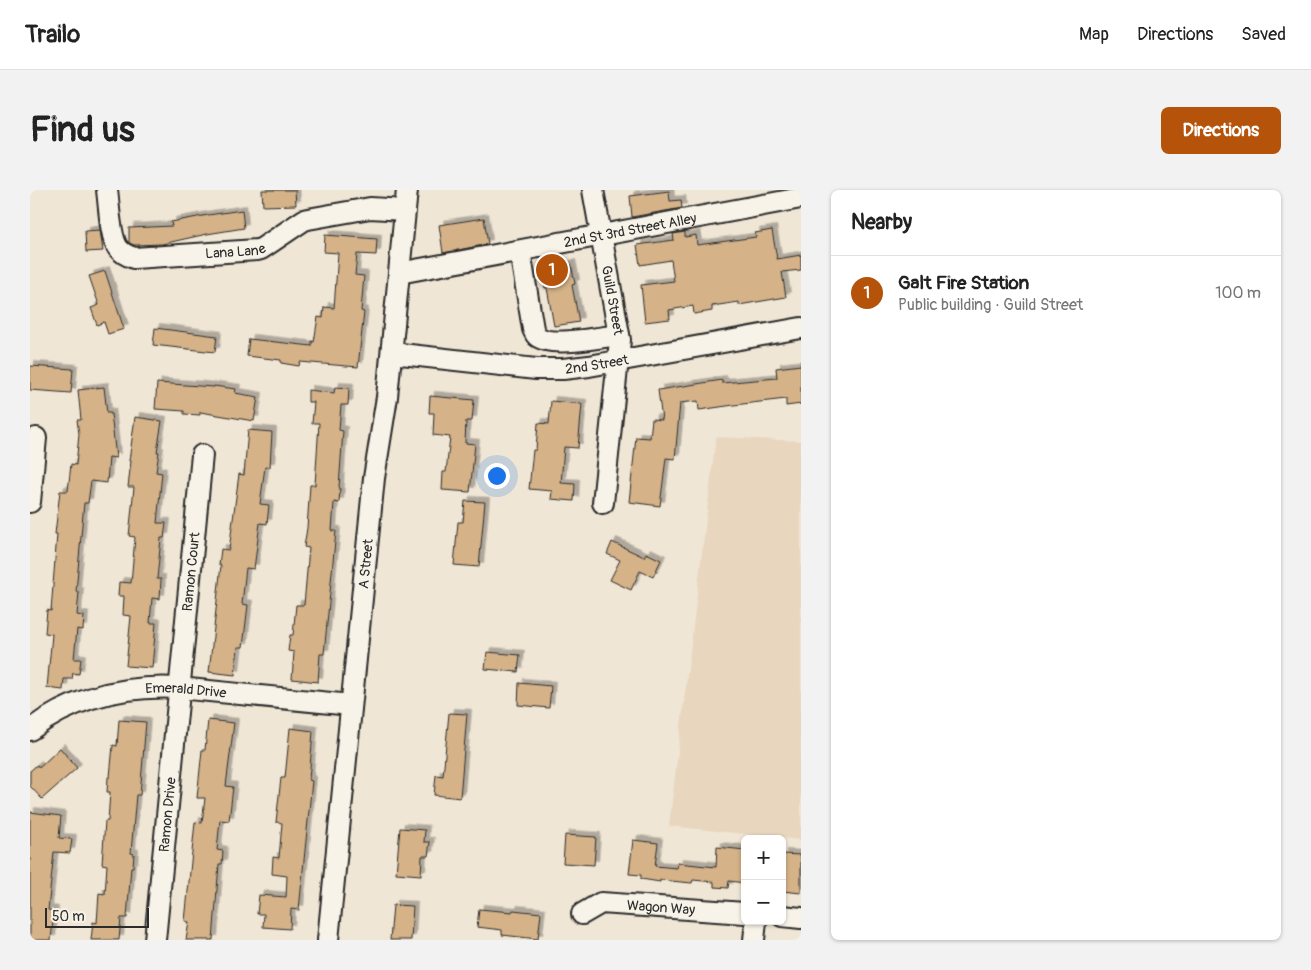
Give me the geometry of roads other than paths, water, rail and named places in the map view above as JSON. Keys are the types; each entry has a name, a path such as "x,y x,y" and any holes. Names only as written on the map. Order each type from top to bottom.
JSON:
{"street":[{"name":"Lana Lane","path":"107,190 114,241 119,250 134,258 257,250 304,220 370,208 405,210"},
{"name":"A Street","path":"328,940 374,478 392,353 407,190"},
{"name":"Guild Street","path":"593,190 620,340 603,503"},
{"name":"2nd St 3rd Street Alley","path":"399,274 801,198"},
{"path":"520,251 533,329 537,336 546,340 578,342 619,334"},
{"name":"2nd Street","path":"392,353 536,369 563,369 801,328"},
{"path":"30,502 36,438"},
{"name":"Ramon Court","path":"179,688 202,455"},
{"name":"Emerald Drive","path":"33,722 106,694 131,689 161,687 351,705"},
{"name":"Ramon Drive","path":"155,940 179,688"},
{"name":"Wagon Way","path":"582,914 601,903 741,913"},
{"path":"786,916 801,918"},
{"path":"754,940 756,925"}],"place":[{"name":"Galt Fire Station","path":"552,270"}]}
